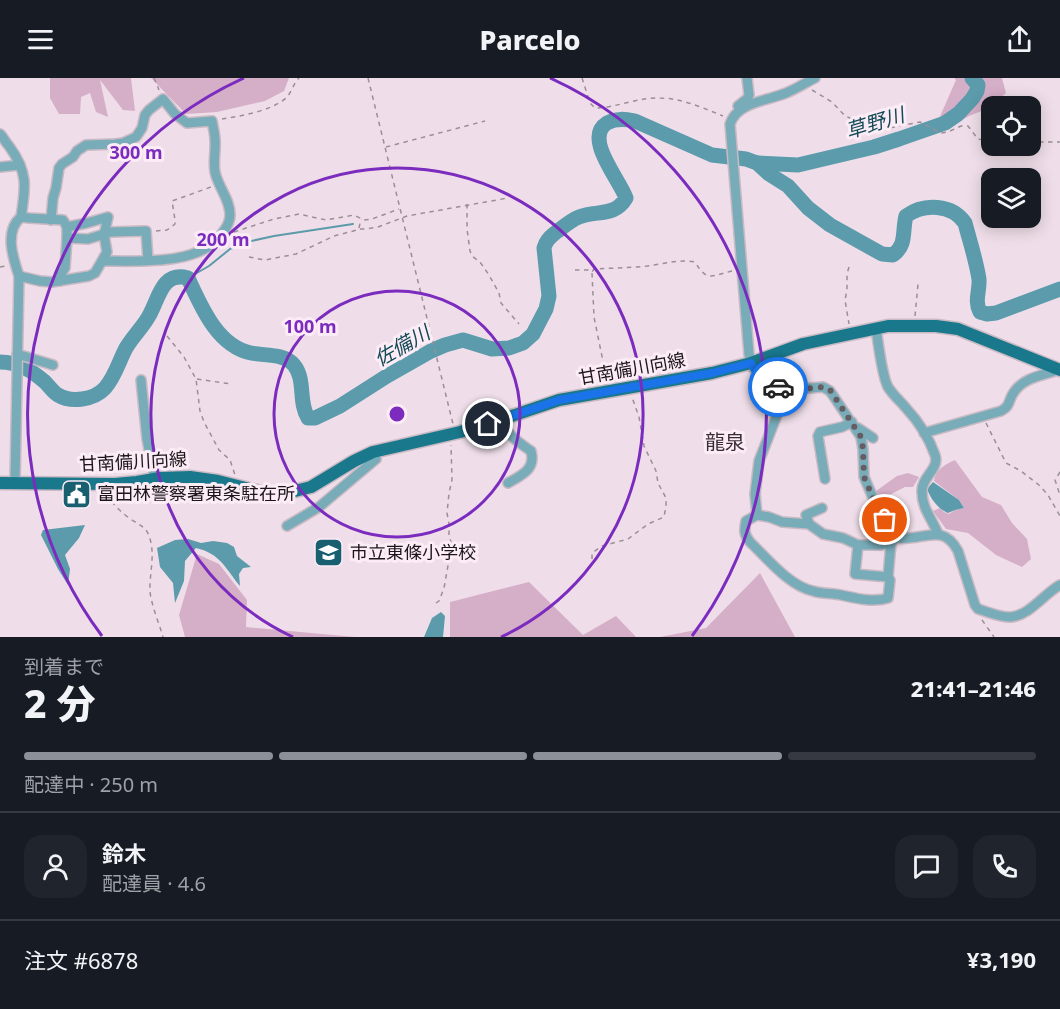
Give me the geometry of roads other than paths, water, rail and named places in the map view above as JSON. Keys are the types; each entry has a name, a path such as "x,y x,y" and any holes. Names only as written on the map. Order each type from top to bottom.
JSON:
{"main road":[{"name":"甘南備川向線","path":"0,483 107,484 190,477 234,484 261,492 282,493 301,490 311,487 354,461 374,452 452,434 559,400 712,373 751,363 803,344 876,328 914,326 958,329 1057,368"}],"street":[{"path":"738,112 738,106 748,98 747,78"},
{"path":"815,78 800,81 786,93 745,107 738,112 730,124 749,354 753,368 772,384 788,390 827,388 861,437 866,483 894,541 888,577 890,580 888,598 883,600 853,598 804,588 785,576 745,536 746,521 757,515 791,524 809,524 823,534 843,538 858,545 880,545 894,541 938,534 949,538 958,551 978,609 1010,617 1036,604 1060,585"},
{"path":"51,220 59,168 86,145 123,143 136,137 142,128 148,110 163,99 175,114 187,123 212,121 215,139 215,171 230,215 229,223 219,240 213,245 184,257 103,261"},
{"path":"0,134 23,169 25,194 21,217 18,219 10,240 19,276 15,482"},
{"path":"0,167 20,165"},
{"path":"21,217 63,220 67,227 67,238 64,268 60,281"},
{"path":"19,276 40,281 60,281 95,273 107,252 104,235 108,217 67,227"},
{"path":"67,238 88,239 111,232 146,231 148,260"},
{"path":"876,328 886,384 908,409 936,457 936,463 922,484 923,503 938,534"},
{"path":"17,355 53,365"},
{"path":"924,433 1001,411 1007,408 1013,393 1023,382 1057,368"},
{"path":"141,380 147,439 155,479"},
{"path":"757,515 754,494 759,461 777,415 778,405 772,384"},
{"path":"501,420 506,430 520,445 531,451 533,459 530,469 508,483"},
{"path":"825,479 818,436 820,432 854,425 873,438"},
{"path":"287,526 319,507 376,459 374,452"},
{"path":"809,524 806,515 822,508"},
{"path":"858,545 855,573 888,577"}],"water":[{"path":"933,482 959,500 964,508 948,513 941,509 927,489"},
{"path":"85,525 79,538 65,555 70,569 68,585 41,535 43,530"},
{"path":"188,539 201,543 213,541 227,543 234,547 237,556 251,567 243,568 239,574 240,586 217,558 196,548 185,561 184,581 175,603 173,583 160,567 157,548 175,540"},
{"path":"441,612 445,616 443,637 424,637 432,618"}],"waterway":[{"name":"草野川","path":"757,163 798,165 874,147 945,123 958,114 977,91 978,85 972,78"},
{"name":"佐備川","path":"0,362 13,363 29,370 56,394 63,397 89,398 105,388 112,379 126,348 148,318 163,287 172,278 179,277 188,278 212,323 229,342 251,353 285,358 294,365 300,377 303,405 308,418 315,418 340,406 387,376 445,345 463,340 492,349 509,348 523,343 533,334 546,309 549,296 544,248 548,240 576,218 611,211 622,204 626,198 605,159 599,139 601,130 607,123 621,119 635,121 712,155 746,159 757,163 788,186 808,208 830,225 882,254 893,255 900,247 906,216 929,207 953,212 965,223 973,251 979,279 977,299 980,312 996,313 1060,289"},
{"path":"188,278 242,243 353,224"}],"place":[{"name":"富田林警察署東条駐在所","path":"76,494"},
{"name":"市立東條小学校","path":"329,553"}],"district":[{"name":"龍泉","path":"725,442"}]}
